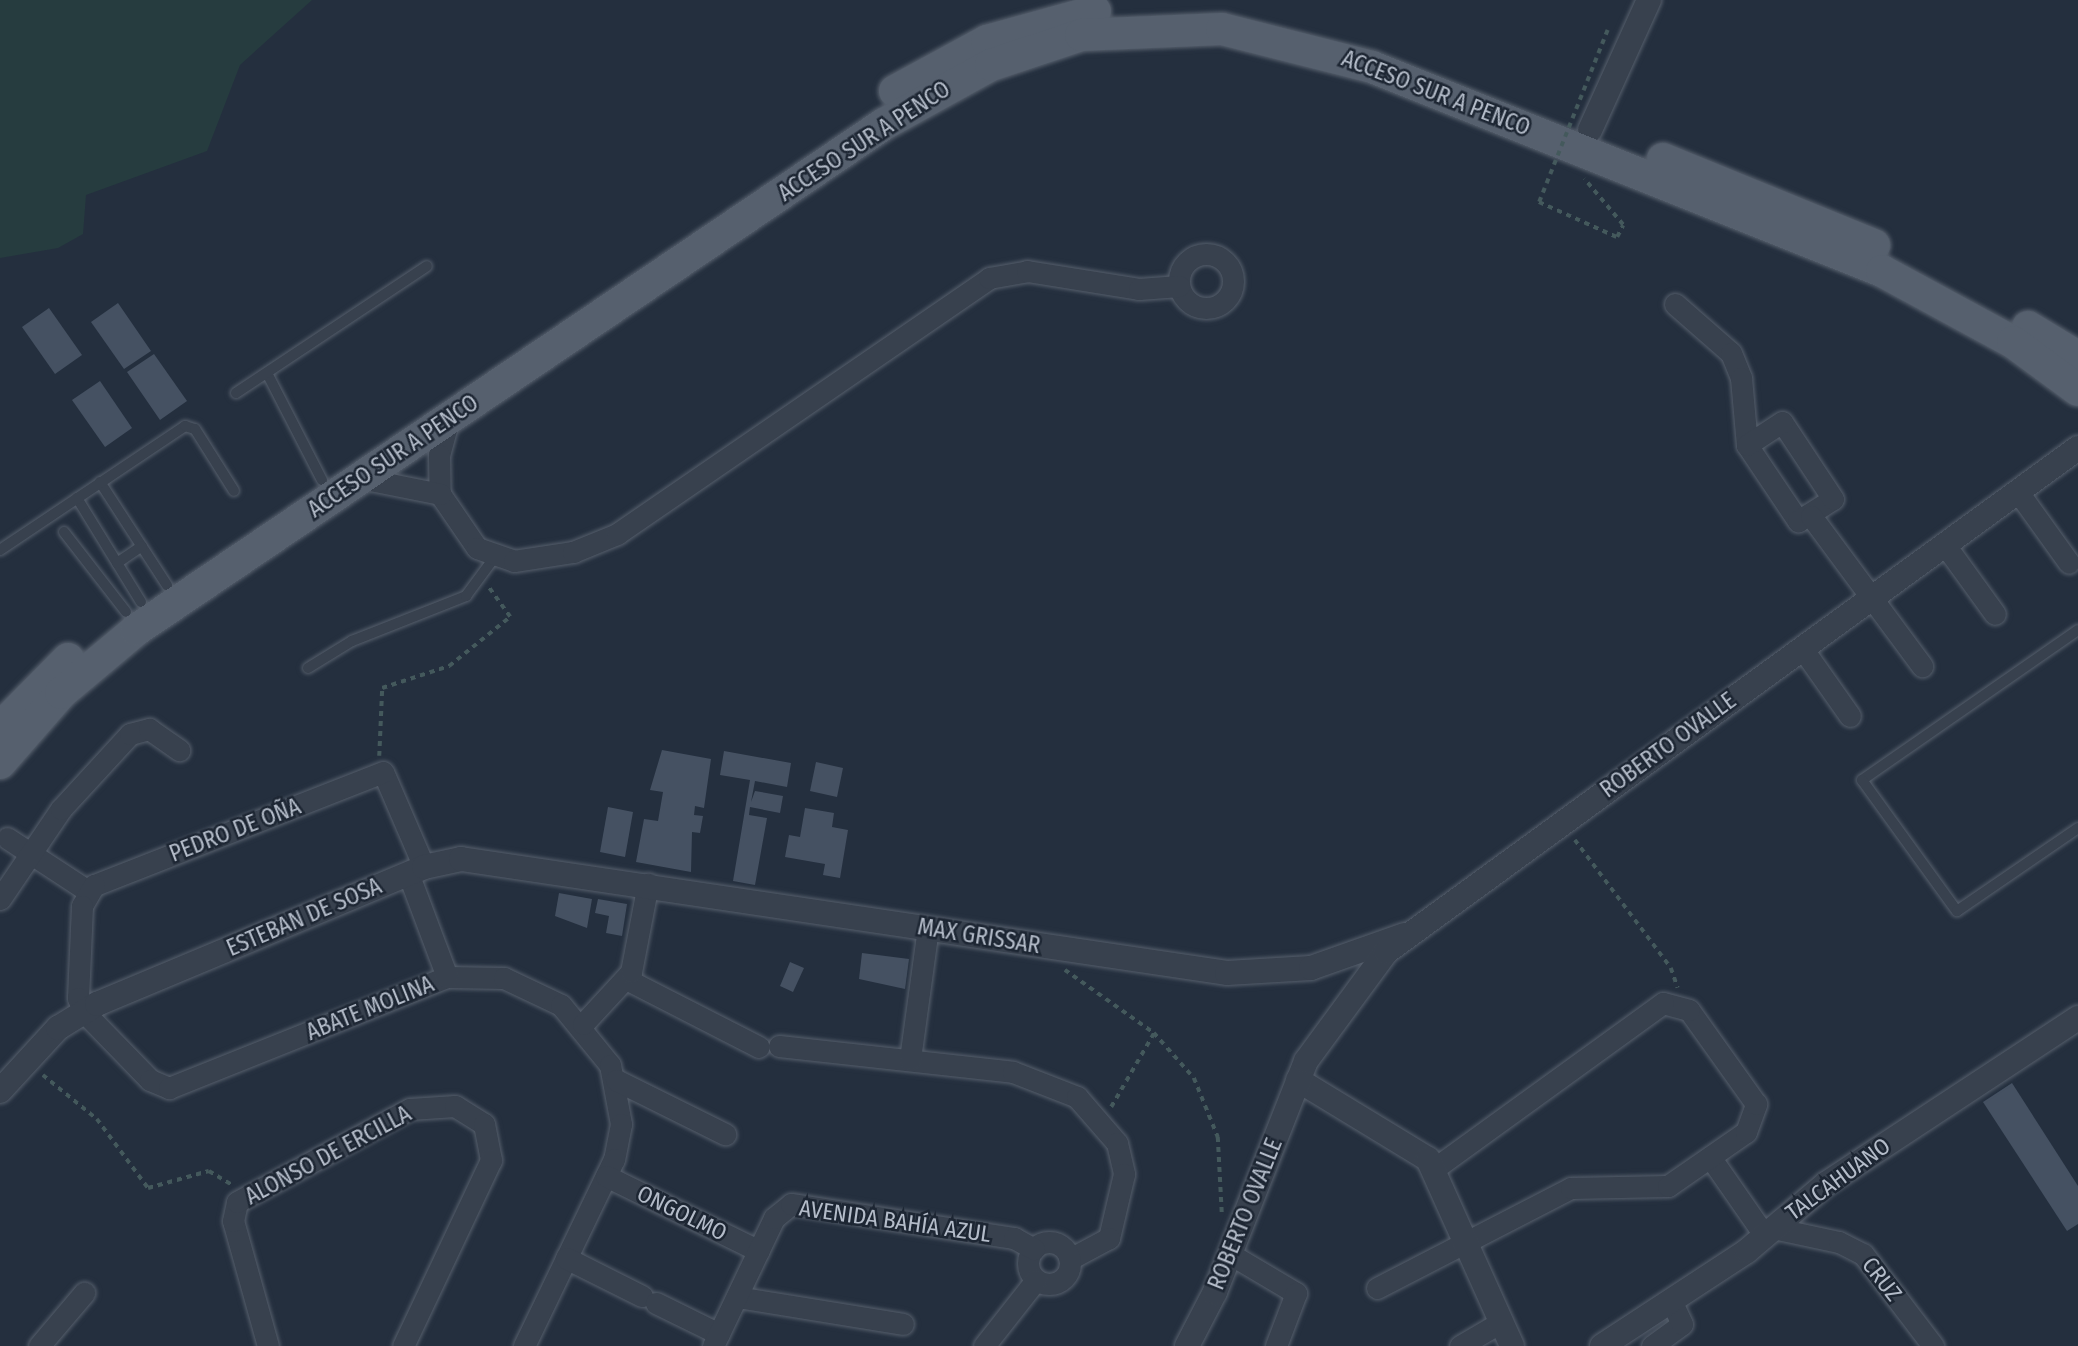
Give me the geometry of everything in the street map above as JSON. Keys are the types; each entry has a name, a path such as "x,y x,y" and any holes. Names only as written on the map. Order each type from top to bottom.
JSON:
{"main road":[{"name":"ACCESO SUR A PENCO","path":"0,728 41,682 134,607 893,92 955,56 1037,23 1165,5 1268,15 1385,49 1869,243 1989,303 2078,357"},
{"name":"ACCESO SUR A PENCO","path":"0,763 61,693 111,649 360,478 935,92 1050,43 1170,26 1280,39 1436,90 1882,271 2034,354 2078,390"}],"street":[{"path":"1590,130 1649,0"},
{"path":"449,418 439,454 440,494 471,540 494,558 536,558 608,540 989,278 1027,271 1127,288 1179,286"},
{"path":"1675,304 1721,340 1735,360 1747,445 1798,521 1811,516 1834,495 1785,424 1776,422 1747,445"},
{"name":"ROBERTO OVALLE","path":"1187,1346 1230,1254 1298,1080 1338,1009 1404,935 2078,448"},
{"path":"360,478 440,494"},
{"path":"2018,492 2069,563"},
{"path":"1811,516 1922,666"},
{"path":"1945,545 1995,614"},
{"path":"1802,648 1850,716"},
{"path":"0,899 29,852 134,731 149,729 179,750"},
{"name":"PEDRO DE OÑA","path":"88,891 383,772 416,870"},
{"path":"7,838 88,891 78,979 83,1011"},
{"name":"ESTEBAN DE SOSA","path":"0,1091 25,1061 83,1011 416,870 488,859 648,884"},
{"path":"416,870 447,977"},
{"path":"583,1024 626,979 648,884"},
{"name":"MAX GRISSAR","path":"648,884 1203,971 1311,968 1404,935"},
{"path":"910,1059 928,928"},
{"path":"1311,968 1332,982 1338,1009"},
{"name":"ABATE MOLINA","path":"83,1011 150,1080 178,1088 447,977 475,974 520,983 583,1024 616,1080 621,1124 606,1176 566,1258 530,1344"},
{"path":"626,979 769,1047 910,1059 1039,1078 1077,1097 1102,1122 1121,1152 1122,1193 1109,1238 1070,1259 1060,1282 1036,1280"},
{"path":"1377,1288 1571,1188 1668,1186 1751,1128 1756,1104 1689,1010 1676,1003 1657,1006 1434,1169"},
{"name":"TALCAHUANO","path":"1617,1342 1671,1300 1769,1232 1826,1184 2078,1018"},
{"path":"616,1080 725,1134"},
{"path":"1298,1080 1415,1148 1434,1169 1512,1346"},
{"name":"ALONSO DE ERCILLA","path":"268,1346 233,1221 241,1198 410,1109 446,1104 479,1118 492,1140 491,1160 402,1346"},
{"path":"1710,1157 1769,1232"},
{"name":"ONGOLMO","path":"606,1176 759,1251"},
{"name":"AVENIDA BAHÍA AZUL","path":"716,1340 778,1211 797,1204 1014,1238 1034,1249 1058,1244 1070,1259"},
{"name":"CRUZ","path":"1769,1232 1847,1244 1863,1254 1933,1346"},
{"path":"1034,1249 1028,1265 1036,1280"},
{"path":"1230,1254 1296,1293 1276,1346"},
{"path":"566,1258 649,1300 716,1340"},
{"path":"984,1346 1036,1280"},
{"path":"39,1346 84,1293"},
{"path":"737,1297 903,1324"},
{"path":"1652,1346 1682,1324 1671,1300"},
{"path":"1460,1346 1502,1322"}],"lane":[{"path":"236,393 268,375 427,266"},
{"path":"268,375 321,480"},
{"path":"0,550 188,426 234,491"},
{"path":"100,482 167,585"},
{"path":"77,498 117,563 134,607"},
{"path":"64,532 134,607"},
{"path":"117,563 142,546"},
{"path":"308,668 352,640 456,601 483,580 494,558"},
{"path":"2078,630 1862,780 1957,911 2078,828"}],"path":[{"path":"1583,168 1579,173 1623,225 1618,237 1539,202 1609,26"},
{"path":"376,744 382,688 449,666 510,617 483,580"},
{"path":"1561,822 1671,968 1676,1003"},
{"path":"1058,965 1154,1033 1188,1069 1210,1110 1224,1172 1222,1218"},
{"path":"1102,1122 1154,1033"},
{"path":"25,1061 97,1119 148,1188 209,1171 226,1177 241,1198"}],"green space":[{"path":"0,0 312,0 240,65 207,151 86,195 83,234 58,248 0,258"}],"building":[{"path":"118,303 151,351 124,369 91,322"},
{"path":"49,308 82,355 55,374 22,327"},
{"path":"154,354 187,401 160,420 127,372"},
{"path":"100,381 132,428 105,447 72,400"},
{"path":"662,750 711,759 704,808 695,806 694,815 703,816 700,833 692,832 691,872 636,862 644,819 658,821 663,792 650,790"},
{"path":"724,751 791,763 787,787 755,781 751,802 755,791 783,796 780,813 750,807 749,815 767,818 755,885 733,881 750,780 720,775"},
{"path":"816,762 843,768 837,797 810,791"},
{"path":"608,807 633,812 625,857 600,852"},
{"path":"805,808 834,813 832,827 848,830 840,878 823,875 825,864 785,857 789,835 800,837"},
{"path":"559,893 592,899 587,928 555,916"},
{"path":"598,899 627,904 622,936 606,933 609,916 595,913"},
{"path":"862,953 909,959 905,989 859,979"},
{"path":"790,962 804,968 793,992 780,986"},
{"path":"2012,1083 2078,1186 2078,1224 2067,1231 1983,1102"}]}
